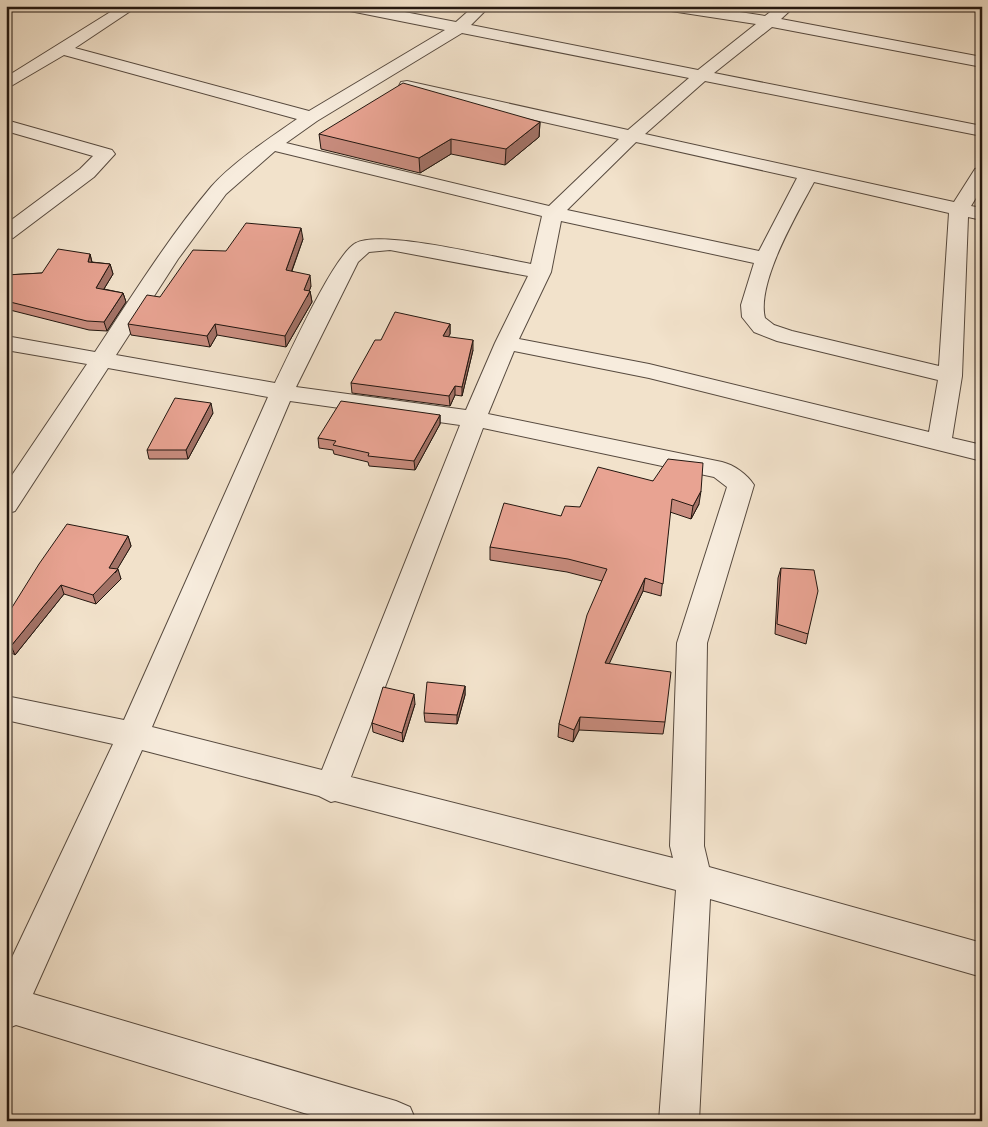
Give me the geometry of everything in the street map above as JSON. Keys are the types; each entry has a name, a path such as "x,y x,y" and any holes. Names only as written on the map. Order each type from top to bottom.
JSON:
{"street":[{"path":"6,84 130,6"},
{"path":"350,6 703,74 982,131"},
{"path":"6,505 103,361 169,257 219,190 271,145 311,117 460,28 483,6"},
{"path":"671,6 771,22 982,62"},
{"path":"331,788 474,419 506,343 540,272 553,213 631,137 703,74 771,22 788,6"},
{"path":"60,49 311,117"},
{"path":"375,79 982,214"},
{"path":"6,125 106,154 87,173 6,234"},
{"path":"271,145 553,213 766,259"},
{"path":"939,444 950,376 960,209 982,173"},
{"path":"808,174 766,259 750,306 753,318 765,330 950,376"},
{"path":"396,1121 8,1008 133,735 282,392 349,259 363,246 390,244 540,272"},
{"path":"6,343 282,392 474,419 722,470 741,485 692,643 687,846 694,879 679,1121"},
{"path":"506,343 648,372 982,453"},
{"path":"6,708 133,735 331,788 694,879 982,960"}],"building":[{"path":"403,83 540,122 506,149 451,139 419,158 319,134"},
{"path":"246,223 301,228 286,270 310,275 304,290 310,291 285,336 215,324 207,336 128,324 147,295 160,297 193,250 226,251"},
{"path":"58,249 90,254 88,262 110,264 96,288 123,293 104,322 87,321 6,301 6,275 42,273"},
{"path":"395,312 450,324 443,336 473,340 462,387 455,386 449,396 351,383 375,340 381,340"},
{"path":"175,398 211,403 186,450 147,450"},
{"path":"341,401 440,415 414,461 368,456 369,453 333,445 336,441 318,438"},
{"path":"668,459 703,463 701,491 693,506 672,499 663,584 645,578 605,663 671,672 665,722 580,717 574,730 559,724 587,615 607,569 568,559 490,547 504,503 561,516 565,506 580,507 598,467 653,481"},
{"path":"67,524 128,536 109,568 118,569 93,595 61,585 11,646 6,642 6,617"},
{"path":"781,568 814,570 818,591 808,634 777,624"},
{"path":"427,682 465,686 457,715 424,713"},
{"path":"383,687 414,694 402,733 372,723"}]}
